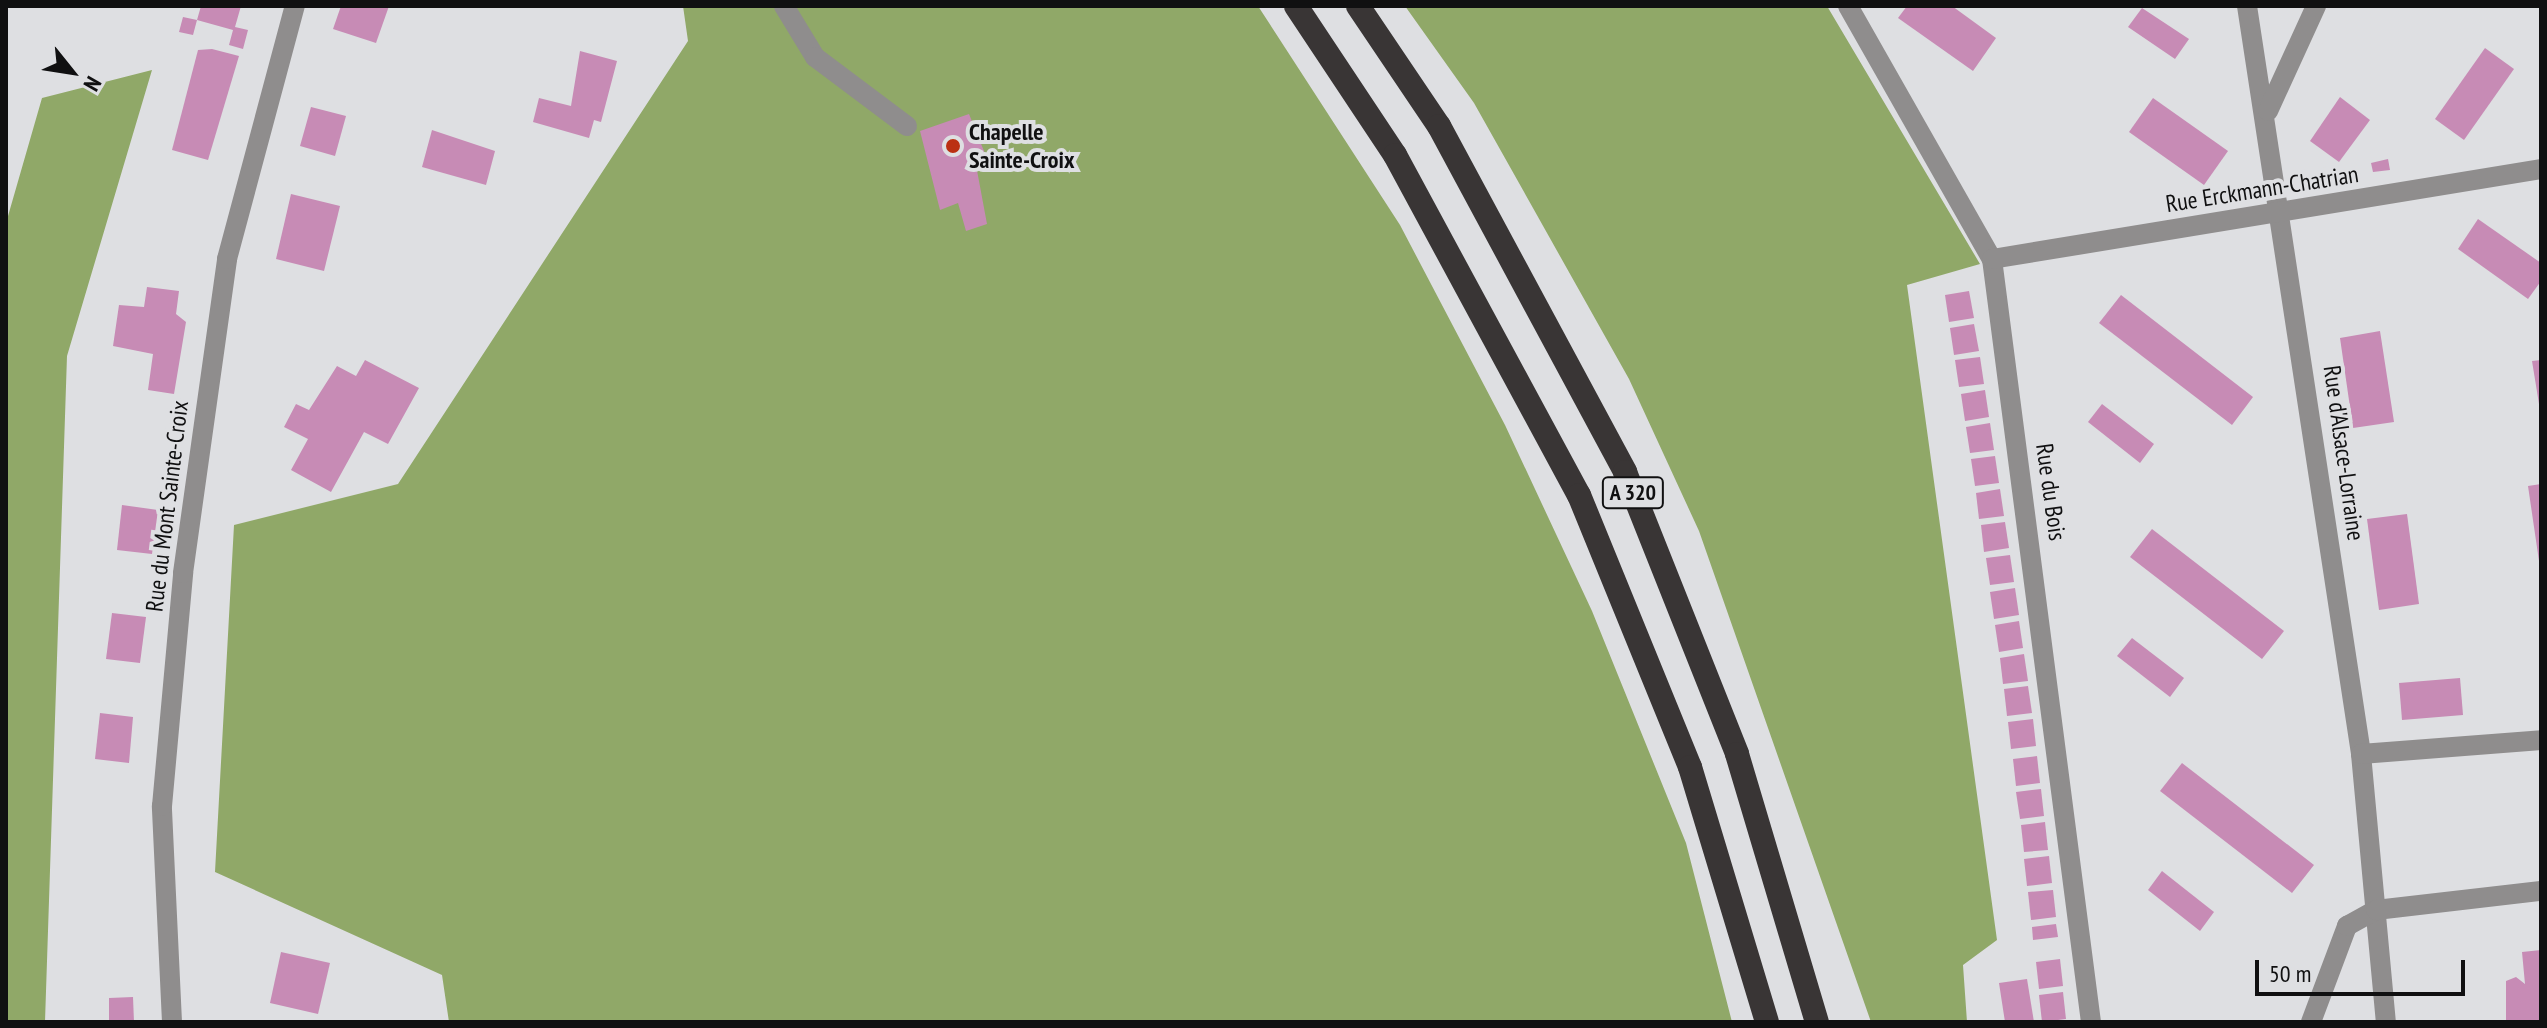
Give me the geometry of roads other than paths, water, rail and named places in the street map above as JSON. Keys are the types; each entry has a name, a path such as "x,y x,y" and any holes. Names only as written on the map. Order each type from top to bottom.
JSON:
{"highway":[{"name":"A 320","path":"1296,6 1395,155 1579,495 1690,767 1767,1022"},
{"name":"A 320","path":"1358,6 1439,126 1625,472 1737,754 1817,1022"}],"street":[{"name":"Rue du Mont Sainte-Croix","path":"172,1022 162,806 183,573 227,259 295,6"},
{"path":"784,6 815,57 907,126"},
{"name":"Rue du Bois","path":"1848,6 1992,259 2091,1022"},
{"name":"Rue d'Alsace-Lorraine","path":"2247,6 2268,111 2361,754 2386,1022"},
{"path":"2268,111 2316,6"},
{"name":"Rue Erckmann-Chatrian","path":"1992,259 2541,169"},
{"path":"2361,754 2541,740"},
{"path":"2311,1022 2347,926 2376,910 2541,891"}],"place":[{"name":"Chapelle Sainte-Croix","path":"953,146"}]}
